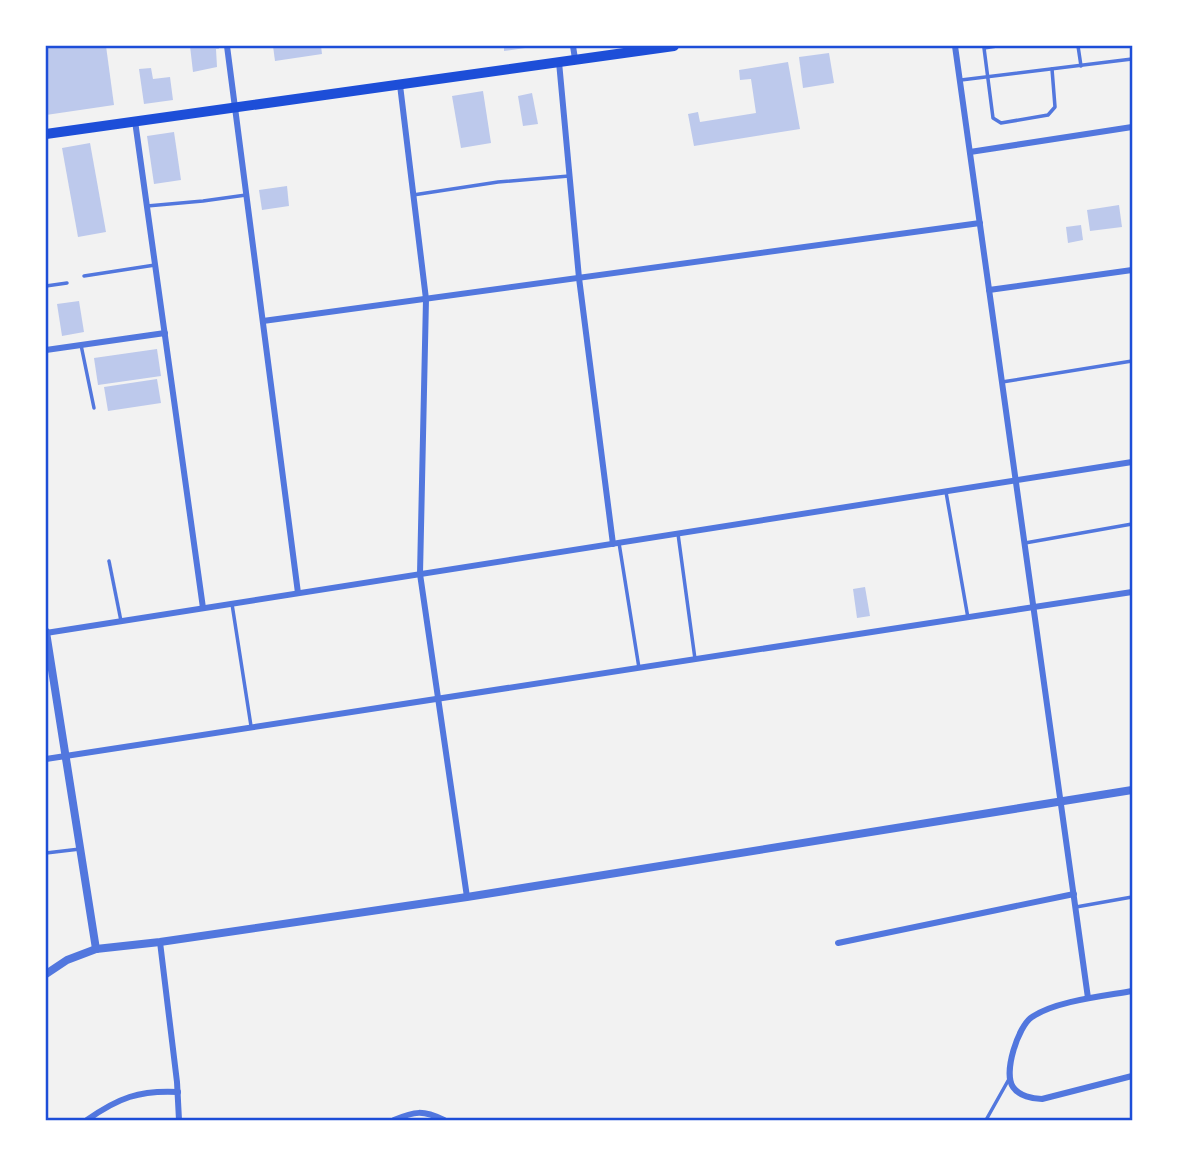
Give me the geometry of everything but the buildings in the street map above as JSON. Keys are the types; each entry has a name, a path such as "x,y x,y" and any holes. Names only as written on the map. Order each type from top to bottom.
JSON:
{"main road":[{"path":"46,134 575,60 647,47 674,46"}],"street":[{"path":"227,46 298,593"},
{"path":"573,46 575,60"},
{"path":"955,46 1088,998"},
{"path":"559,62 579,278 616,543"},
{"path":"400,84 426,299 420,574 467,897"},
{"path":"135,121 203,608"},
{"path":"970,152 1132,127"},
{"path":"263,321 980,223"},
{"path":"989,290 1132,270"},
{"path":"46,350 165,333"},
{"path":"96,949 46,633 1132,462"},
{"path":"46,759 1132,592"},
{"path":"46,974 67,960 96,949 467,897 1132,790"},
{"path":"838,943 1074,894"},
{"path":"160,942 179,1121"},
{"path":"1132,991 1088,998 1028,1018 1016,1040 1009,1073 1013,1088 1029,1098 1042,1099 1132,1076"},
{"path":"87,1121 124,1097 158,1091 178,1092"},
{"path":"394,1121 410,1113 428,1113 444,1121"}],"lane":[{"path":"997,46 984,48 993,118 1001,123 1048,116 1055,107 1052,69"},
{"path":"1078,46 1081,66"},
{"path":"960,80 1132,60"},
{"path":"413,195 498,182 569,176"},
{"path":"147,206 247,194"},
{"path":"84,276 155,265"},
{"path":"46,286 67,283"},
{"path":"81,345 94,408"},
{"path":"1002,382 1132,361"},
{"path":"946,492 968,618"},
{"path":"1025,543 1132,524"},
{"path":"678,534 695,659"},
{"path":"616,543 639,668"},
{"path":"109,561 121,621"},
{"path":"232,604 251,727"},
{"path":"46,853 80,849"},
{"path":"1076,907 1132,897"},
{"path":"986,1121 1010,1077"}]}
